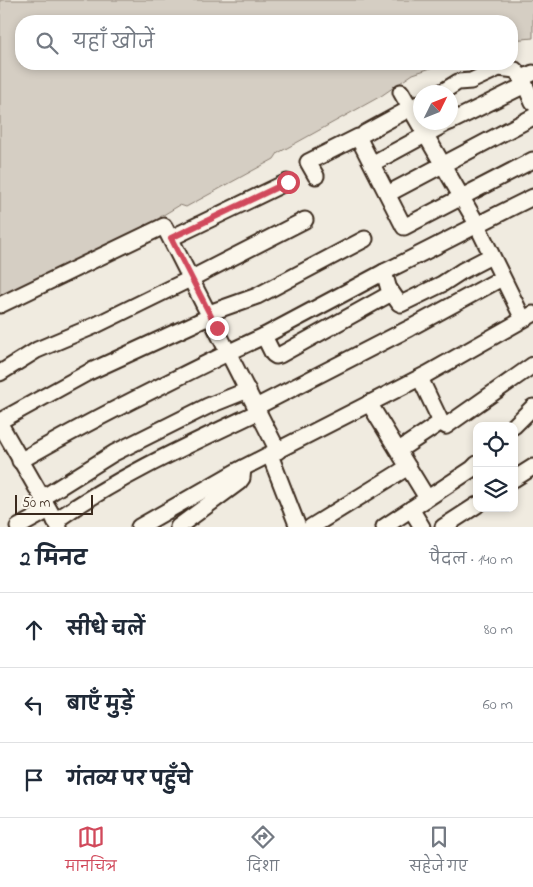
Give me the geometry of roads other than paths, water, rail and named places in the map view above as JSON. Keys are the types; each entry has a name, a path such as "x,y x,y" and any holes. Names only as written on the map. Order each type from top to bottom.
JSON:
{"street":[{"path":"453,85 458,82 471,82 495,70"},
{"path":"515,70 527,78 533,103"},
{"path":"458,117 527,78"},
{"path":"401,92 413,103"},
{"path":"316,176 308,162 413,106"},
{"path":"395,190 533,117"},
{"path":"141,527 243,468 420,378 528,316 502,278 476,224 424,130"},
{"path":"376,161 433,130"},
{"path":"361,135 404,227 533,160"},
{"path":"171,238 288,182"},
{"path":"20,461 66,434 264,336 476,224 533,197"},
{"path":"0,372 37,350 94,326 305,220"},
{"path":"0,306 164,226 192,278 257,410 274,453 298,527"},
{"path":"51,514 0,422 89,372 210,314 257,296 365,239"},
{"path":"384,272 390,290 401,304 442,284 491,256"},
{"path":"18,527 85,500 153,461 257,410 502,278"},
{"path":"264,336 273,354 276,356 280,355 388,295 390,290"},
{"path":"420,378 441,422 448,425 533,365"},
{"path":"51,514 114,453 208,406 248,390"},
{"path":"369,403 427,498"},
{"path":"518,422 533,407"},
{"path":"399,450 441,422"},
{"path":"311,527 408,467"},
{"path":"384,527 474,467"},
{"path":"518,476 533,467"},
{"path":"178,527 239,482 243,468"},
{"path":"444,527 473,508"},
{"path":"411,509 422,527"}]}
